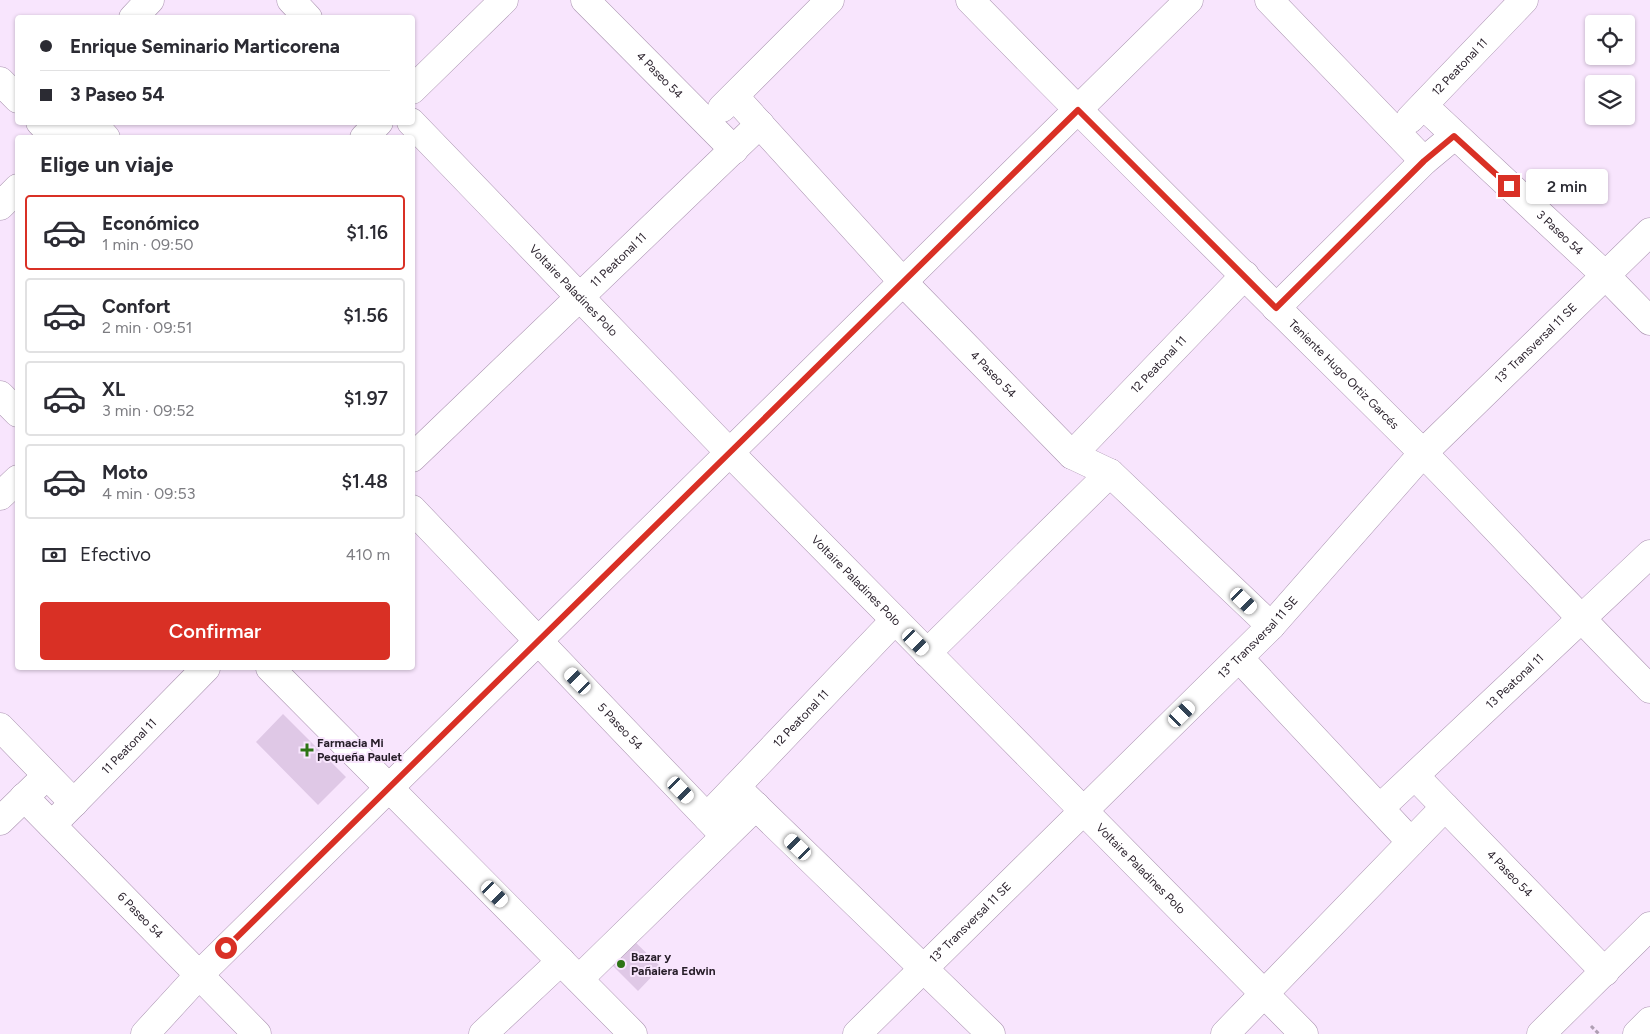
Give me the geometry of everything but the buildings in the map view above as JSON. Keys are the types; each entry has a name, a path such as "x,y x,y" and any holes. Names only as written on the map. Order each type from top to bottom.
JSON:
{"street":[{"path":"136,15 150,0"},
{"path":"291,0 305,15"},
{"path":"415,87 504,0"},
{"name":"4 Paseo 54","path":"585,0 734,150"},
{"path":"706,122 735,97 830,0"},
{"name":"Teniente Hugo Ortiz Garcés","path":"970,0 1423,453 1579,618 1650,689"},
{"path":"145,1034 199,975 1190,0"},
{"path":"1269,0 1424,161"},
{"name":"12 Peatonal 11","path":"1396,132 1424,106 1524,0"},
{"path":"0,81 15,96"},
{"name":"4 Paseo 54","path":"735,97 902,282 1072,455 1110,473 1271,626"},
{"name":"3 Paseo 54","path":"1424,106 1604,274 1650,321"},
{"name":"11 Peatonal 11","path":"415,454 760,124"},
{"path":"43,125 52,135"},
{"path":"71,135 80,125"},
{"path":"95,125 103,135"},
{"path":"367,135 376,125"},
{"name":"Voltaire Paladines Polo","path":"414,125 730,453 1304,1034"},
{"path":"1276,308 1424,161 1454,136"},
{"path":"0,206 15,191"},
{"name":"13° Transversal 11 SE","path":"857,1034 1271,626 1423,453 1604,274 1650,232"},
{"name":"12 Peatonal 11","path":"1072,455 1245,275"},
{"path":"0,395 15,410"},
{"path":"927,653 1110,473"},
{"path":"0,496 15,482"},
{"name":"5 Paseo 54","path":"415,512 716,827"},
{"name":"13 Peatonal 11","path":"1380,808 1579,618 1650,554"},
{"name":"12 Peatonal 11","path":"716,827 736,787 895,620"},
{"path":"1239,658 1411,842"},
{"name":"11 Peatonal 11","path":"52,825 204,670"},
{"path":"272,670 633,1034"},
{"path":"0,727 74,803"},
{"path":"0,821 47,775"},
{"name":"4 Paseo 54","path":"1415,776 1605,972"},
{"path":"736,787 990,1034"},
{"name":"6 Paseo 54","path":"24,797 257,1034"},
{"name":"12 Peatonal 11","path":"483,1034 570,970 716,827 756,806"},
{"path":"1225,1034 1445,807"},
{"path":"1541,1034 1650,926"},
{"path":"1637,1034 1650,1021"}],"path":[{"path":"1586,1030 1590,1025 1599,1034"}],"place":[{"name":"Farmacia Mi Pequeña Paulet","path":"307,750"},
{"name":"Bazar y Pañaiera Edwin","path":"621,964"}],"route":[{"path":"226,948 1078,110 1276,308 1424,161 1454,136 1509,186"}]}
